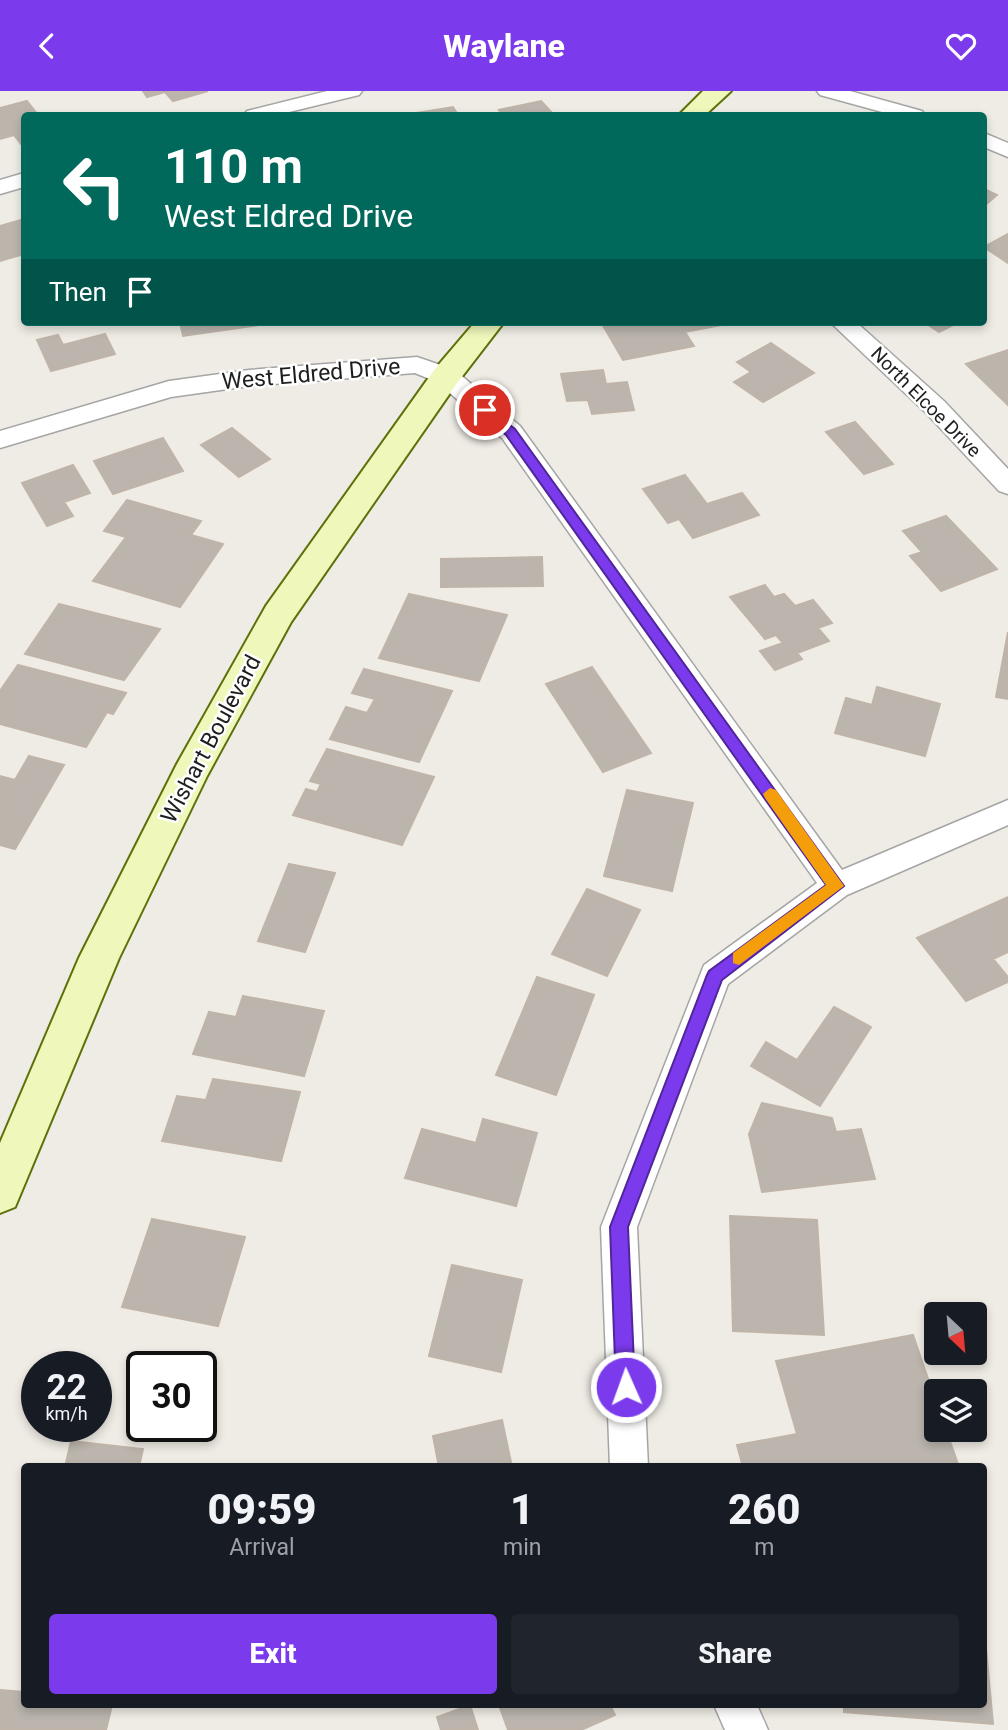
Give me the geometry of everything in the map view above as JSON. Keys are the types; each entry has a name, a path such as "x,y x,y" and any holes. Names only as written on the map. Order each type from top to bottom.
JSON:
{"street":[{"path":"266,112 352,91"},
{"path":"694,112 718,91"},
{"path":"827,91 904,112"},
{"path":"987,140 1008,151"},
{"path":"0,187 21,181"},
{"name":"Wishart Boulevard","path":"0,1193 99,958 190,774 278,615 446,376 487,326"},
{"name":"North Elcoe Drive","path":"846,326 935,407 1008,485"},
{"name":"West Eldred Drive","path":"0,440 136,398 212,382 417,365 446,376 511,432 836,886"},
{"path":"629,1463 619,1227 715,975 836,886 1008,812"},
{"path":"736,1708 747,1730"}],"building":[{"path":"143,91 208,91 173,101 165,92 147,97"},
{"path":"27,101 36,112 21,112 21,144 14,135 0,139 0,108"},
{"path":"541,101 551,112 501,112 499,110"},
{"path":"453,107 456,112 422,112"},
{"path":"987,190 997,195 987,203"},
{"path":"21,220 21,255 0,261 0,226"},
{"path":"1008,234 1008,263 987,249 987,245"},
{"path":"181,326 252,326 183,336"},
{"path":"603,326 716,326 685,332 694,346 623,360"},
{"path":"930,326 951,326 939,332"},
{"path":"105,334 115,354 51,371 37,340 58,335 63,345"},
{"path":"771,343 814,373 763,402 734,382 751,372 737,362"},
{"path":"1008,350 1008,405 966,364"},
{"path":"603,370 606,384 627,382 634,410 592,414 588,400 567,401 561,374"},
{"path":"855,422 893,464 864,474 826,432"},
{"path":"232,428 270,459 239,477 201,445"},
{"path":"163,438 183,471 113,494 94,461"},
{"path":"73,465 90,493 64,502 73,516 47,526 22,483"},
{"path":"685,475 707,504 742,493 759,515 693,538 679,519 668,523 643,489"},
{"path":"127,500 201,521 191,535 223,544 180,607 93,581 126,537 104,531"},
{"path":"946,516 997,569 941,591 910,556 922,552 903,531"},
{"path":"542,557 543,586 441,587 441,559"},
{"path":"765,585 774,597 784,594 795,606 813,600 832,623 818,628 829,641 797,653 802,659 775,670 760,651 783,643 776,635 765,639 730,597"},
{"path":"409,594 507,615 479,681 379,658"},
{"path":"59,604 160,629 124,680 25,654"},
{"path":"1008,632 1008,699 996,697"},
{"path":"18,665 126,693 113,714 107,712 86,747 0,724 0,691"},
{"path":"592,667 651,753 603,772 546,684"},
{"path":"364,669 452,691 419,762 330,739 346,707 367,713 375,699 352,693"},
{"path":"877,687 940,704 925,756 835,733 846,698 872,705"},
{"path":"327,749 434,777 402,845 293,815 306,789 317,792 321,784 310,781"},
{"path":"29,756 64,765 15,849 0,845 0,776 15,780"},
{"path":"627,790 693,803 672,891 604,876"},
{"path":"289,864 335,873 305,952 258,941"},
{"path":"587,889 640,910 607,976 552,954"},
{"path":"1008,897 1008,952 993,959 1008,977 1008,982 966,1001 917,938"},
{"path":"537,977 594,995 556,1095 496,1075"},
{"path":"243,996 324,1011 304,1076 193,1054 209,1012 236,1017"},
{"path":"834,1007 871,1027 820,1106 751,1066 766,1042 797,1060"},
{"path":"213,1079 300,1092 281,1161 162,1141 177,1096 206,1100"},
{"path":"762,1103 832,1118 836,1132 861,1129 875,1179 762,1192 749,1134"},
{"path":"483,1119 537,1133 516,1206 405,1178 422,1129 476,1143"},
{"path":"730,1216 817,1220 824,1335 733,1331"},
{"path":"152,1219 245,1237 218,1326 122,1307"},
{"path":"452,1265 522,1280 501,1372 429,1356"},
{"path":"913,1335 928,1379 924,1379 924,1442 950,1442 958,1463 742,1463 737,1445 797,1434 776,1361"},
{"path":"502,1420 511,1463 438,1463 433,1436"},
{"path":"71,1442 80,1442 143,1449 140,1463 66,1463"},
{"path":"987,1659 993,1724 844,1712 844,1708 987,1708"},
{"path":"0,1690 21,1692 21,1708 111,1708 106,1730 0,1730"},
{"path":"462,1708 471,1708 478,1730 441,1730 437,1717"},
{"path":"500,1708 612,1708 615,1715 581,1730 508,1730"}],"slow traffic":[{"path":"739,958 836,886 770,794"}],"route":[{"path":"485,410 511,432 836,886 715,975 619,1227 626,1387"}]}
